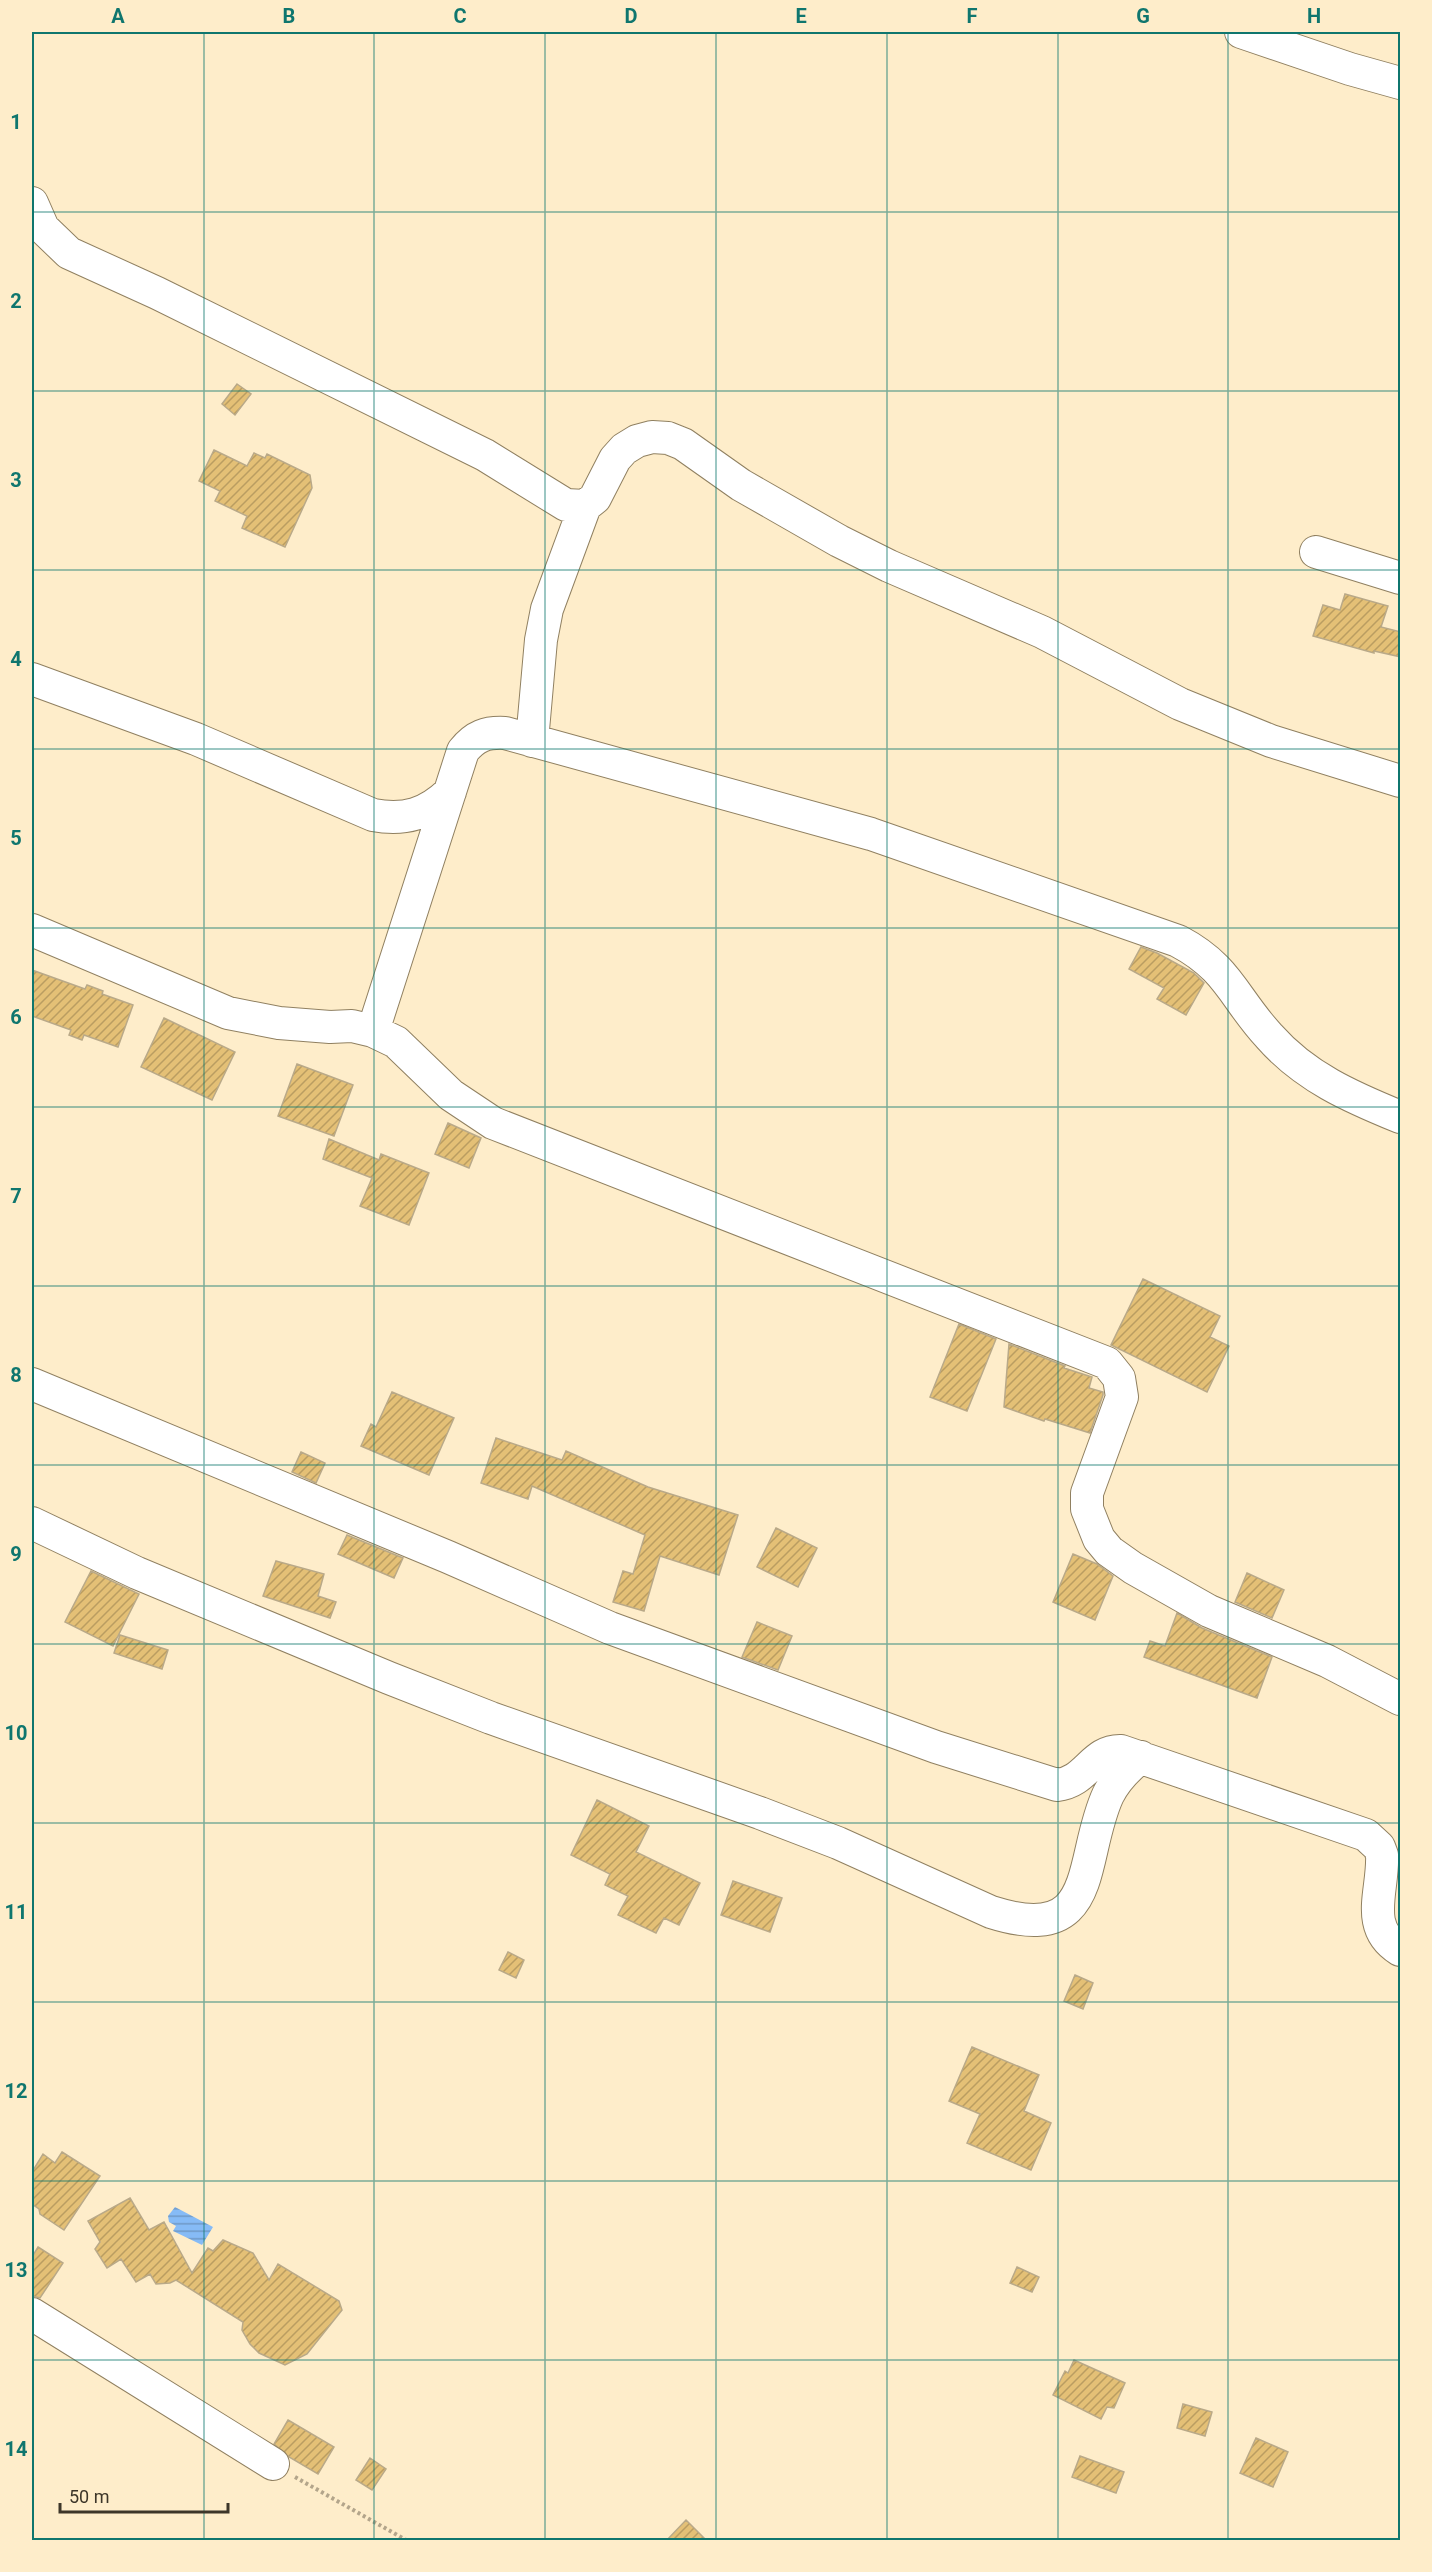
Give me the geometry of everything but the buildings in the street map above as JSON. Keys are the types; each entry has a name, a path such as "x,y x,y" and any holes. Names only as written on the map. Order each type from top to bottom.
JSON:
{"street":[{"path":"1241,32 1350,69 1401,83"},
{"path":"32,203 43,228 69,253 157,293 485,455 558,501 575,507 585,506"},
{"path":"532,741 541,640 547,609 585,506 595,498 615,459 624,448 652,437 668,438 682,444 741,485 839,541 889,566 1042,632 1180,704 1289,747 1401,781"},
{"path":"1316,552 1401,578"},
{"path":"32,679 196,739 373,815 390,818 423,813 438,804 450,792"},
{"path":"373,1030 463,751 471,741 481,735 493,732 505,733 871,834 1178,941 1212,962 1226,977 1269,1036 1309,1072 1356,1099 1401,1117"},
{"path":"32,930 228,1013 279,1023 330,1027 352,1026 373,1030 396,1042 451,1095 493,1123 1107,1363 1119,1378 1122,1397 1087,1494 1087,1509 1092,1525 1104,1545 1133,1568 1183,1598 1328,1661 1401,1699"},
{"path":"32,1384 448,1557 610,1628 948,1751 1057,1785 1074,1781 1106,1753 1121,1751 1366,1835 1373,1840 1382,1855 1379,1926 1391,1944 1401,1950"},
{"path":"32,1523 137,1573 389,1678 491,1718 838,1843 991,1912 1011,1918 1031,1921 1048,1919 1064,1911 1076,1899 1084,1884 1108,1797 1120,1776 1141,1757"},
{"path":"32,2314 273,2464"}],"path":[{"path":"273,2464 406,2541"}],"water":[{"path":"175,2207 213,2227 202,2245 173,2231 176,2226 169,2222 168,2216"}]}
